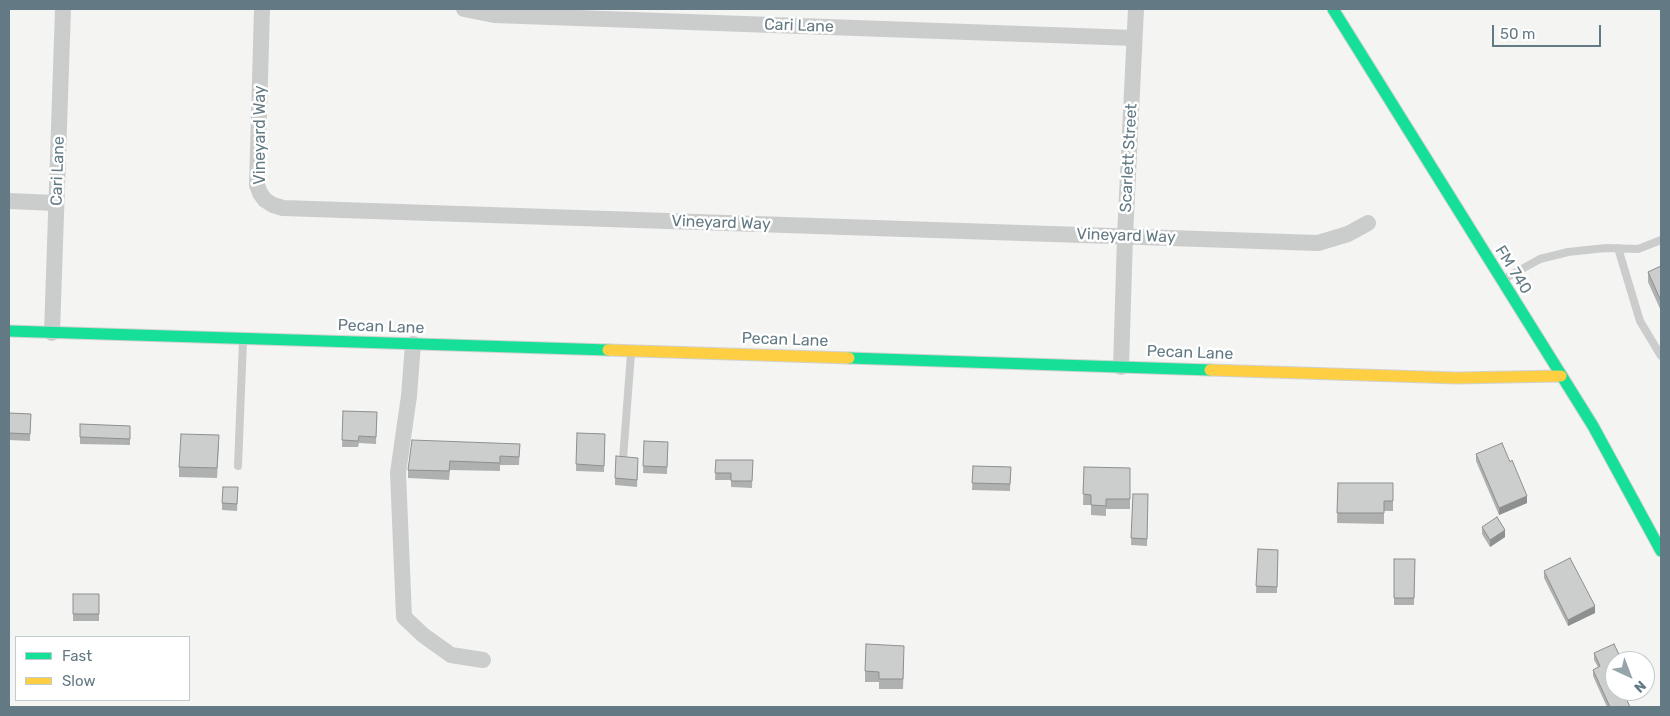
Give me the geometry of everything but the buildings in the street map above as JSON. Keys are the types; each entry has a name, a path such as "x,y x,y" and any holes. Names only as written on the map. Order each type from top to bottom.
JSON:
{"street":[{"name":"Cari Lane","path":"52,333 63,9"},
{"name":"Vineyard Way","path":"262,9 256,184 265,200 283,208 1318,243 1348,234 1368,223"},
{"name":"Cari Lane","path":"464,9 494,15 1134,38"},
{"name":"Scarlett Street","path":"1121,367 1136,9"},
{"name":"FM 740","path":"1333,9 1611,458 1661,551"},
{"path":"9,201 56,203"},
{"name":"Pecan Lane","path":"9,332 1456,378 1561,376"},
{"path":"413,344 409,396 398,473 404,617 423,635 451,655 483,660"}],"lane":[{"path":"1501,281 1540,259 1568,252 1618,248 1638,249 1661,240"},
{"path":"1618,248 1640,321 1661,356"},
{"path":"238,466 243,339"},
{"path":"623,459 631,351"}],"traffic: fast":[{"path":"1333,9 1593,426 1661,551"},
{"path":"9,331 608,350"},
{"path":"849,358 1210,370"}],"traffic: slow":[{"path":"608,350 849,358"},
{"path":"1210,370 1456,378 1561,376"}]}
